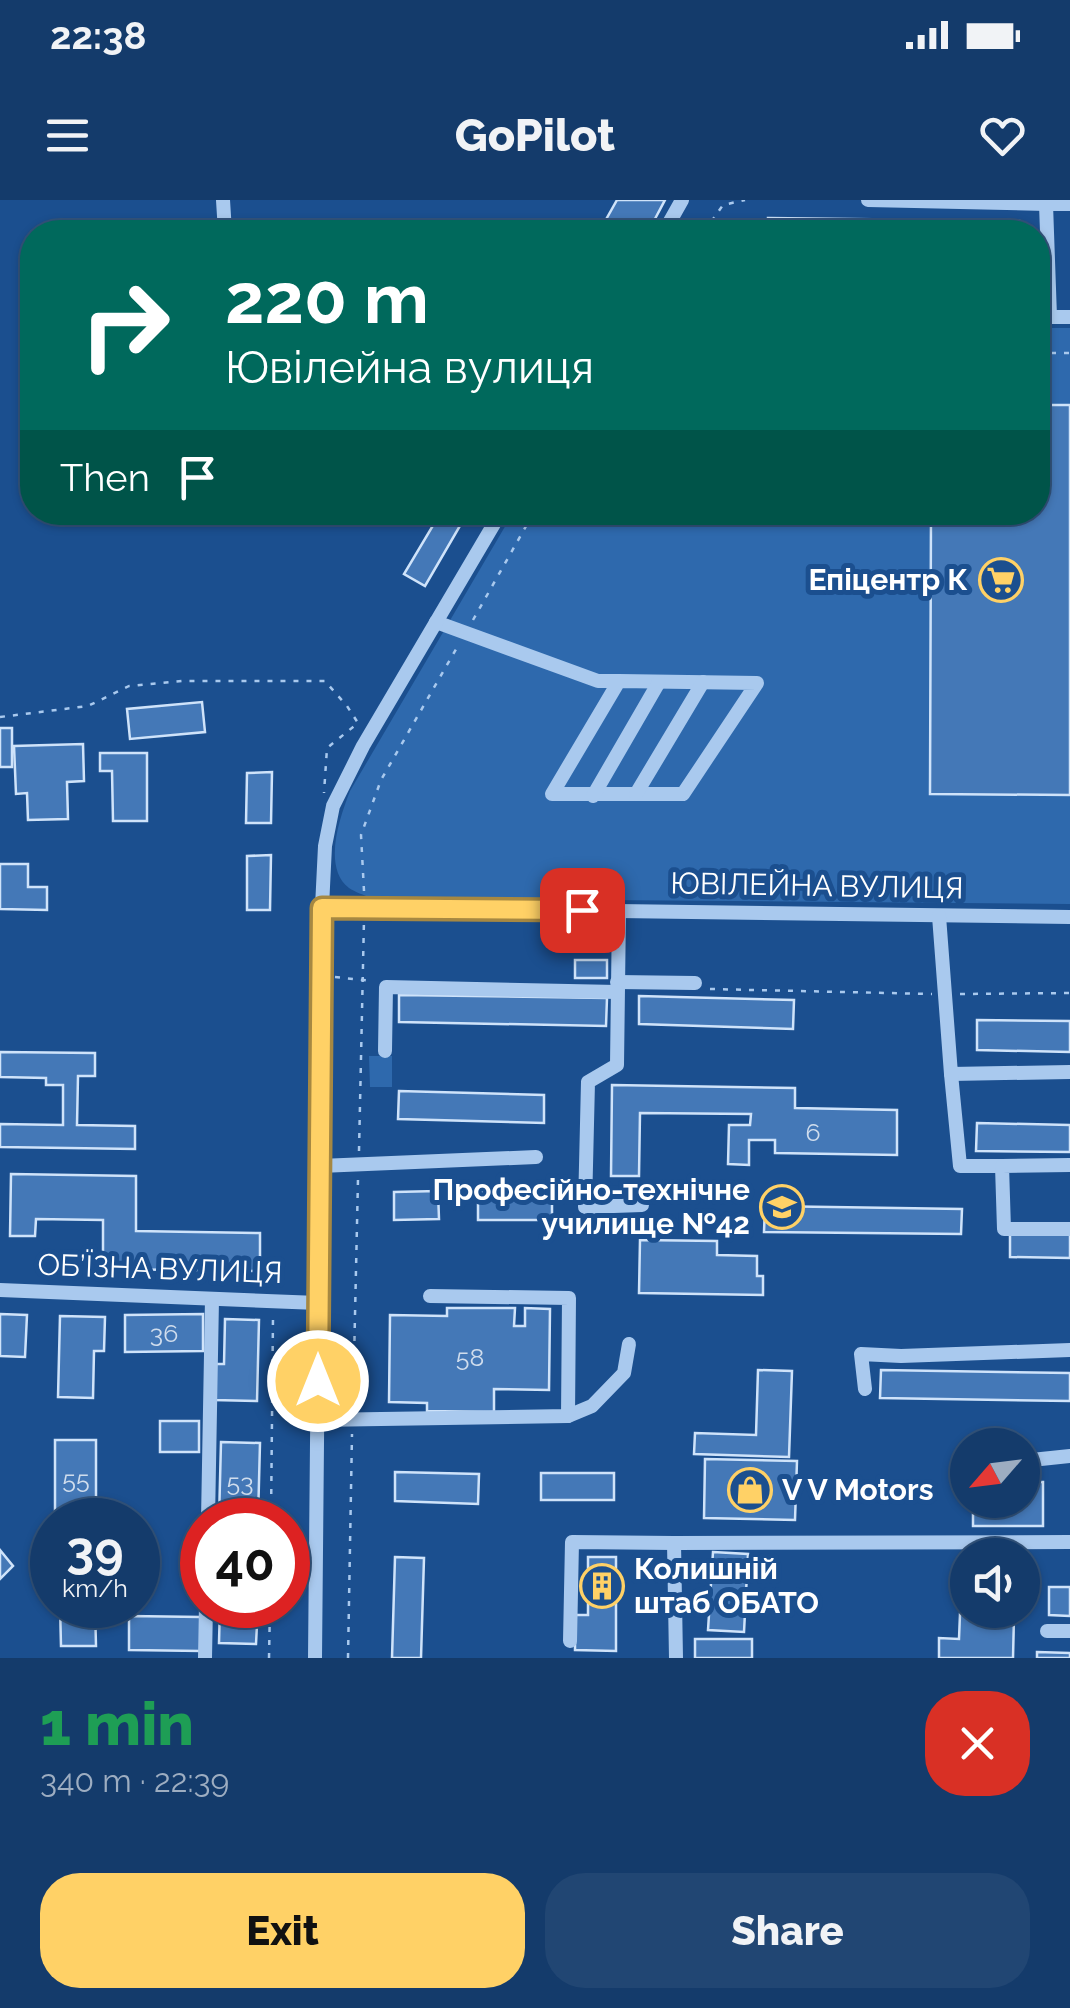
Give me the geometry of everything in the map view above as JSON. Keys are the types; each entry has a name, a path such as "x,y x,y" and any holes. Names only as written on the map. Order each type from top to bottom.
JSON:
{"street":[{"path":"868,200 1070,204"},
{"path":"1046,204 1046,220"},
{"path":"316,1658 325,846 333,806 363,746 492,525"},
{"path":"436,622 598,681 620,681 659,682 756,682 683,794 552,794 620,681"},
{"path":"593,796 659,682"},
{"path":"636,794 703,682"},
{"name":"ЮВІЛЕЙНА ВУЛИЦЯ","path":"322,908 1070,917"},
{"path":"618,910 616,1066 588,1082 585,1207 642,1205"},
{"path":"938,916 960,1166 1070,1165"},
{"path":"385,1051 386,987 700,985"},
{"path":"951,1074 1070,1072"},
{"path":"320,1166 536,1157"},
{"path":"1002,1166 1004,1229 1070,1230"},
{"name":"ОБ’ЇЗНА ВУЛИЦЯ","path":"0,1290 318,1303"},
{"path":"430,1296 569,1298 568,1416"},
{"path":"208,1498 212,1298"},
{"path":"318,1420 568,1416 592,1406 624,1373 629,1344"},
{"path":"865,1389 861,1354 1070,1350"},
{"path":"1040,1458 1070,1456"},
{"path":"570,1642 572,1542 1070,1542"},
{"path":"674,1543 676,1658"},
{"path":"205,1658 206,1628"},
{"path":"1047,1631 1070,1631"}],"path":[{"path":"724,203 745,200"},
{"path":"348,1658 363,980 361,835 382,780 527,525"},
{"path":"0,717 88,706 129,686 182,681 325,682 358,723 327,748 324,794"},
{"path":"322,976 363,980"},
{"path":"700,985 944,994 1070,993"},
{"path":"271,1498 273,1301"},
{"path":"270,1628 270,1658"}],"shaded area":[{"path":"1050,328 1070,328 1070,904 371,898 349,888 336,868 336,841 350,791 506,525 1050,525"},
{"path":"369,1056 392,1056 392,1087 370,1087"}],"building":[{"path":"617,200 665,200 654,220 606,220"},
{"path":"768,218 935,220 768,220"},
{"name":"Епіцентр К","path":"1050,405 1070,405 1070,795 930,794 931,525 1050,525"},
{"path":"433,525 460,525 425,586 404,574"},
{"path":"202,702 205,732 130,739 127,709"},
{"path":"0,728 12,728 12,767 0,767"},
{"path":"83,744 84,781 67,782 68,819 28,820 27,793 16,794 14,746"},
{"path":"100,753 147,753 147,821 113,821 112,771 100,771"},
{"path":"272,772 271,823 246,823 247,773"},
{"path":"271,855 270,910 247,910 247,856"},
{"path":"0,864 28,864 28,887 47,887 47,910 0,909"},
{"path":"575,960 607,960 607,978 575,978"},
{"path":"399,995 607,998 606,1026 399,1022"},
{"path":"639,996 794,1000 793,1029 639,1024"},
{"path":"977,1020 1070,1021 1070,1052 977,1050"},
{"path":"0,1052 95,1053 95,1076 78,1076 77,1125 135,1126 135,1149 0,1147 0,1124 63,1125 63,1085 46,1085 46,1078 0,1077"},
{"path":"612,1085 795,1088 795,1108 897,1110 897,1155 775,1153 775,1140 749,1140 749,1165 728,1164 729,1125 750,1125 751,1114 640,1113 639,1176 611,1176"},
{"path":"399,1091 544,1095 544,1123 398,1119"},
{"path":"977,1123 1070,1125 1070,1152 976,1151"},
{"path":"11,1174 136,1176 136,1231 260,1233 260,1271 103,1269 103,1220 36,1219 35,1236 10,1236"},
{"path":"438,1191 439,1219 394,1220 394,1192"},
{"path":"478,1191 552,1191 552,1220 478,1220"},
{"path":"765,1206 962,1209 961,1234 764,1232"},
{"path":"1010,1233 1070,1234 1070,1258 1010,1257"},
{"path":"640,1240 717,1241 717,1255 757,1256 757,1276 763,1276 763,1295 639,1293"},
{"path":"447,1308 515,1308 514,1326 525,1326 525,1308 550,1309 549,1390 494,1389 494,1412 427,1411 427,1403 389,1402 390,1315 447,1316"},
{"path":"0,1314 27,1315 25,1357 0,1356"},
{"path":"203,1314 203,1351 125,1352 125,1315"},
{"path":"60,1316 105,1317 104,1351 94,1351 93,1398 58,1397"},
{"path":"225,1319 259,1320 257,1401 214,1400 214,1364 224,1364"},
{"path":"758,1370 792,1371 789,1457 694,1454 695,1433 756,1435"},
{"path":"881,1370 1070,1373 1070,1401 880,1398"},
{"path":"160,1421 199,1421 199,1452 160,1452"},
{"path":"55,1440 96,1440 96,1498 55,1498"},
{"path":"221,1442 260,1443 259,1498 220,1498"},
{"name":"V V Motors","path":"705,1459 797,1461 795,1520 704,1518"},
{"path":"395,1472 479,1474 478,1504 395,1501"},
{"path":"541,1473 614,1473 614,1500 541,1500"},
{"path":"1043,1482 1043,1526 973,1526 973,1518 1040,1518"},
{"path":"0,1550 13,1566 0,1579"},
{"path":"713,1552 748,1554 744,1632 708,1630"},
{"path":"395,1557 424,1558 421,1658 392,1658"},
{"name":"Колишній штаб ОБАТО","path":"588,1557 616,1557 616,1651 575,1650 575,1615 588,1615"},
{"path":"1049,1587 1070,1587 1070,1616 1049,1615"},
{"path":"160,1616 180,1617 180,1628 201,1628 201,1651 129,1650 129,1628 160,1628"},
{"path":"61,1628 96,1628 96,1646 61,1646"},
{"path":"219,1628 257,1628 256,1644 219,1643"},
{"path":"959,1628 1014,1628 1013,1658 939,1658 939,1638 959,1639"},
{"path":"695,1639 752,1639 752,1658 695,1658"},
{"path":"1037,1652 1070,1653 1070,1658 1037,1658"}],"place":[{"name":"Епіцентр К","path":"1001,580"},
{"name":"Професійно-технічне училище №42","path":"782,1207"},
{"name":"V V Motors","path":"750,1490"},
{"name":"Колишній штаб ОБАТО","path":"602,1586"}],"route":[{"path":"318,1381 322,908 582,910"}]}
